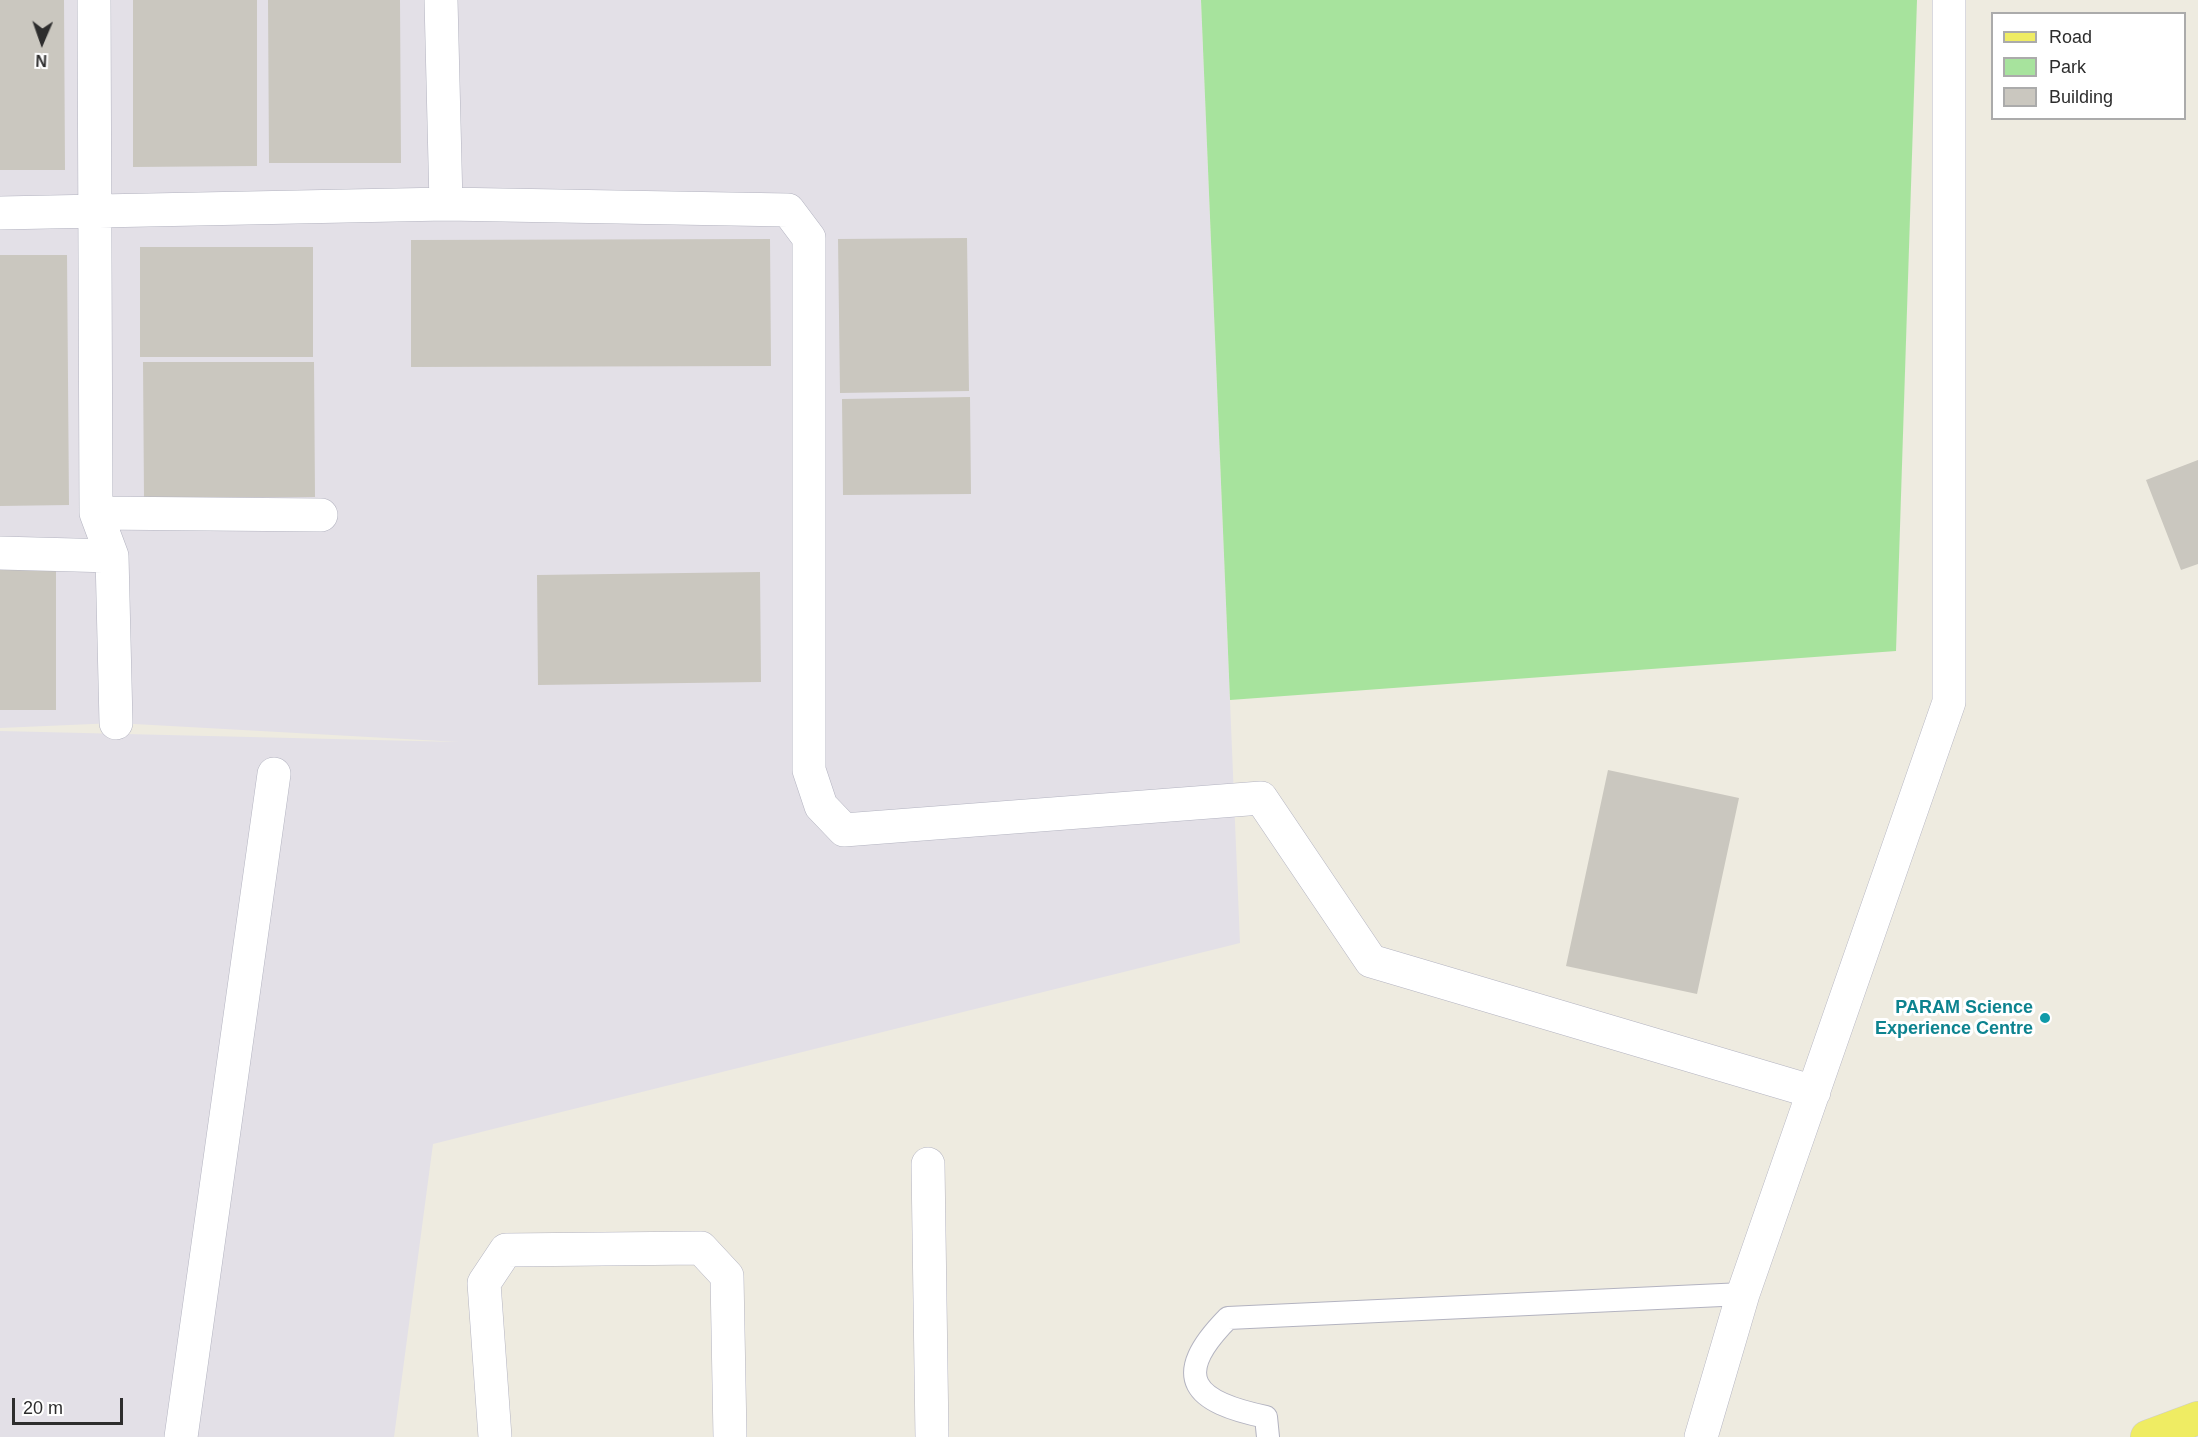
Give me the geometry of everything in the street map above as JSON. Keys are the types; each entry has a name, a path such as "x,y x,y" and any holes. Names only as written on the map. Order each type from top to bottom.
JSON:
{"main road":[{"path":"2147,1437 2198,1418"}],"street":[{"path":"94,0 96,513 112,556 116,723"},
{"path":"441,0 446,204"},
{"path":"1701,1437 1743,1294 1949,702 1949,0"},
{"path":"0,213 96,213 446,204 788,210 809,238 809,770 821,806 844,830 1261,798 1371,961 1815,1092"},
{"path":"96,513 321,515"},
{"path":"0,553 112,556"},
{"path":"181,1437 274,774"},
{"path":"928,1164 933,1437"},
{"path":"495,1437 484,1282 506,1250 701,1248 727,1276 730,1437"}],"lane":[{"path":"1268,1437 1266,1417 1209,1399 1196,1381 1196,1358 1208,1339 1228,1318 1743,1294"}],"shaded area":[{"path":"0,0 1201,0 1240,943 433,1144 394,1437 0,1437 0,731 459,742 116,723 0,728"}],"green space":[{"path":"1201,0 1917,0 1896,651 1230,700"}],"building":[{"path":"0,0 64,0 65,170 0,170"},
{"path":"133,0 257,0 257,166 133,167"},
{"path":"268,0 400,0 401,163 269,163"},
{"path":"967,238 969,391 840,393 838,239"},
{"path":"770,239 771,366 411,367 411,240"},
{"path":"140,247 313,247 313,357 140,357"},
{"path":"0,255 67,255 69,505 0,506"},
{"path":"143,362 314,362 315,497 144,498"},
{"path":"970,397 971,494 843,495 842,399"},
{"path":"2198,460 2198,564 2181,570 2146,480"},
{"path":"0,568 56,568 56,710 0,710"},
{"path":"760,572 761,682 538,685 537,575"},
{"path":"1608,770 1739,798 1697,994 1566,966"}],"place":[{"name":"PARAM Science Experience Centre","path":"2045,1018"}]}
